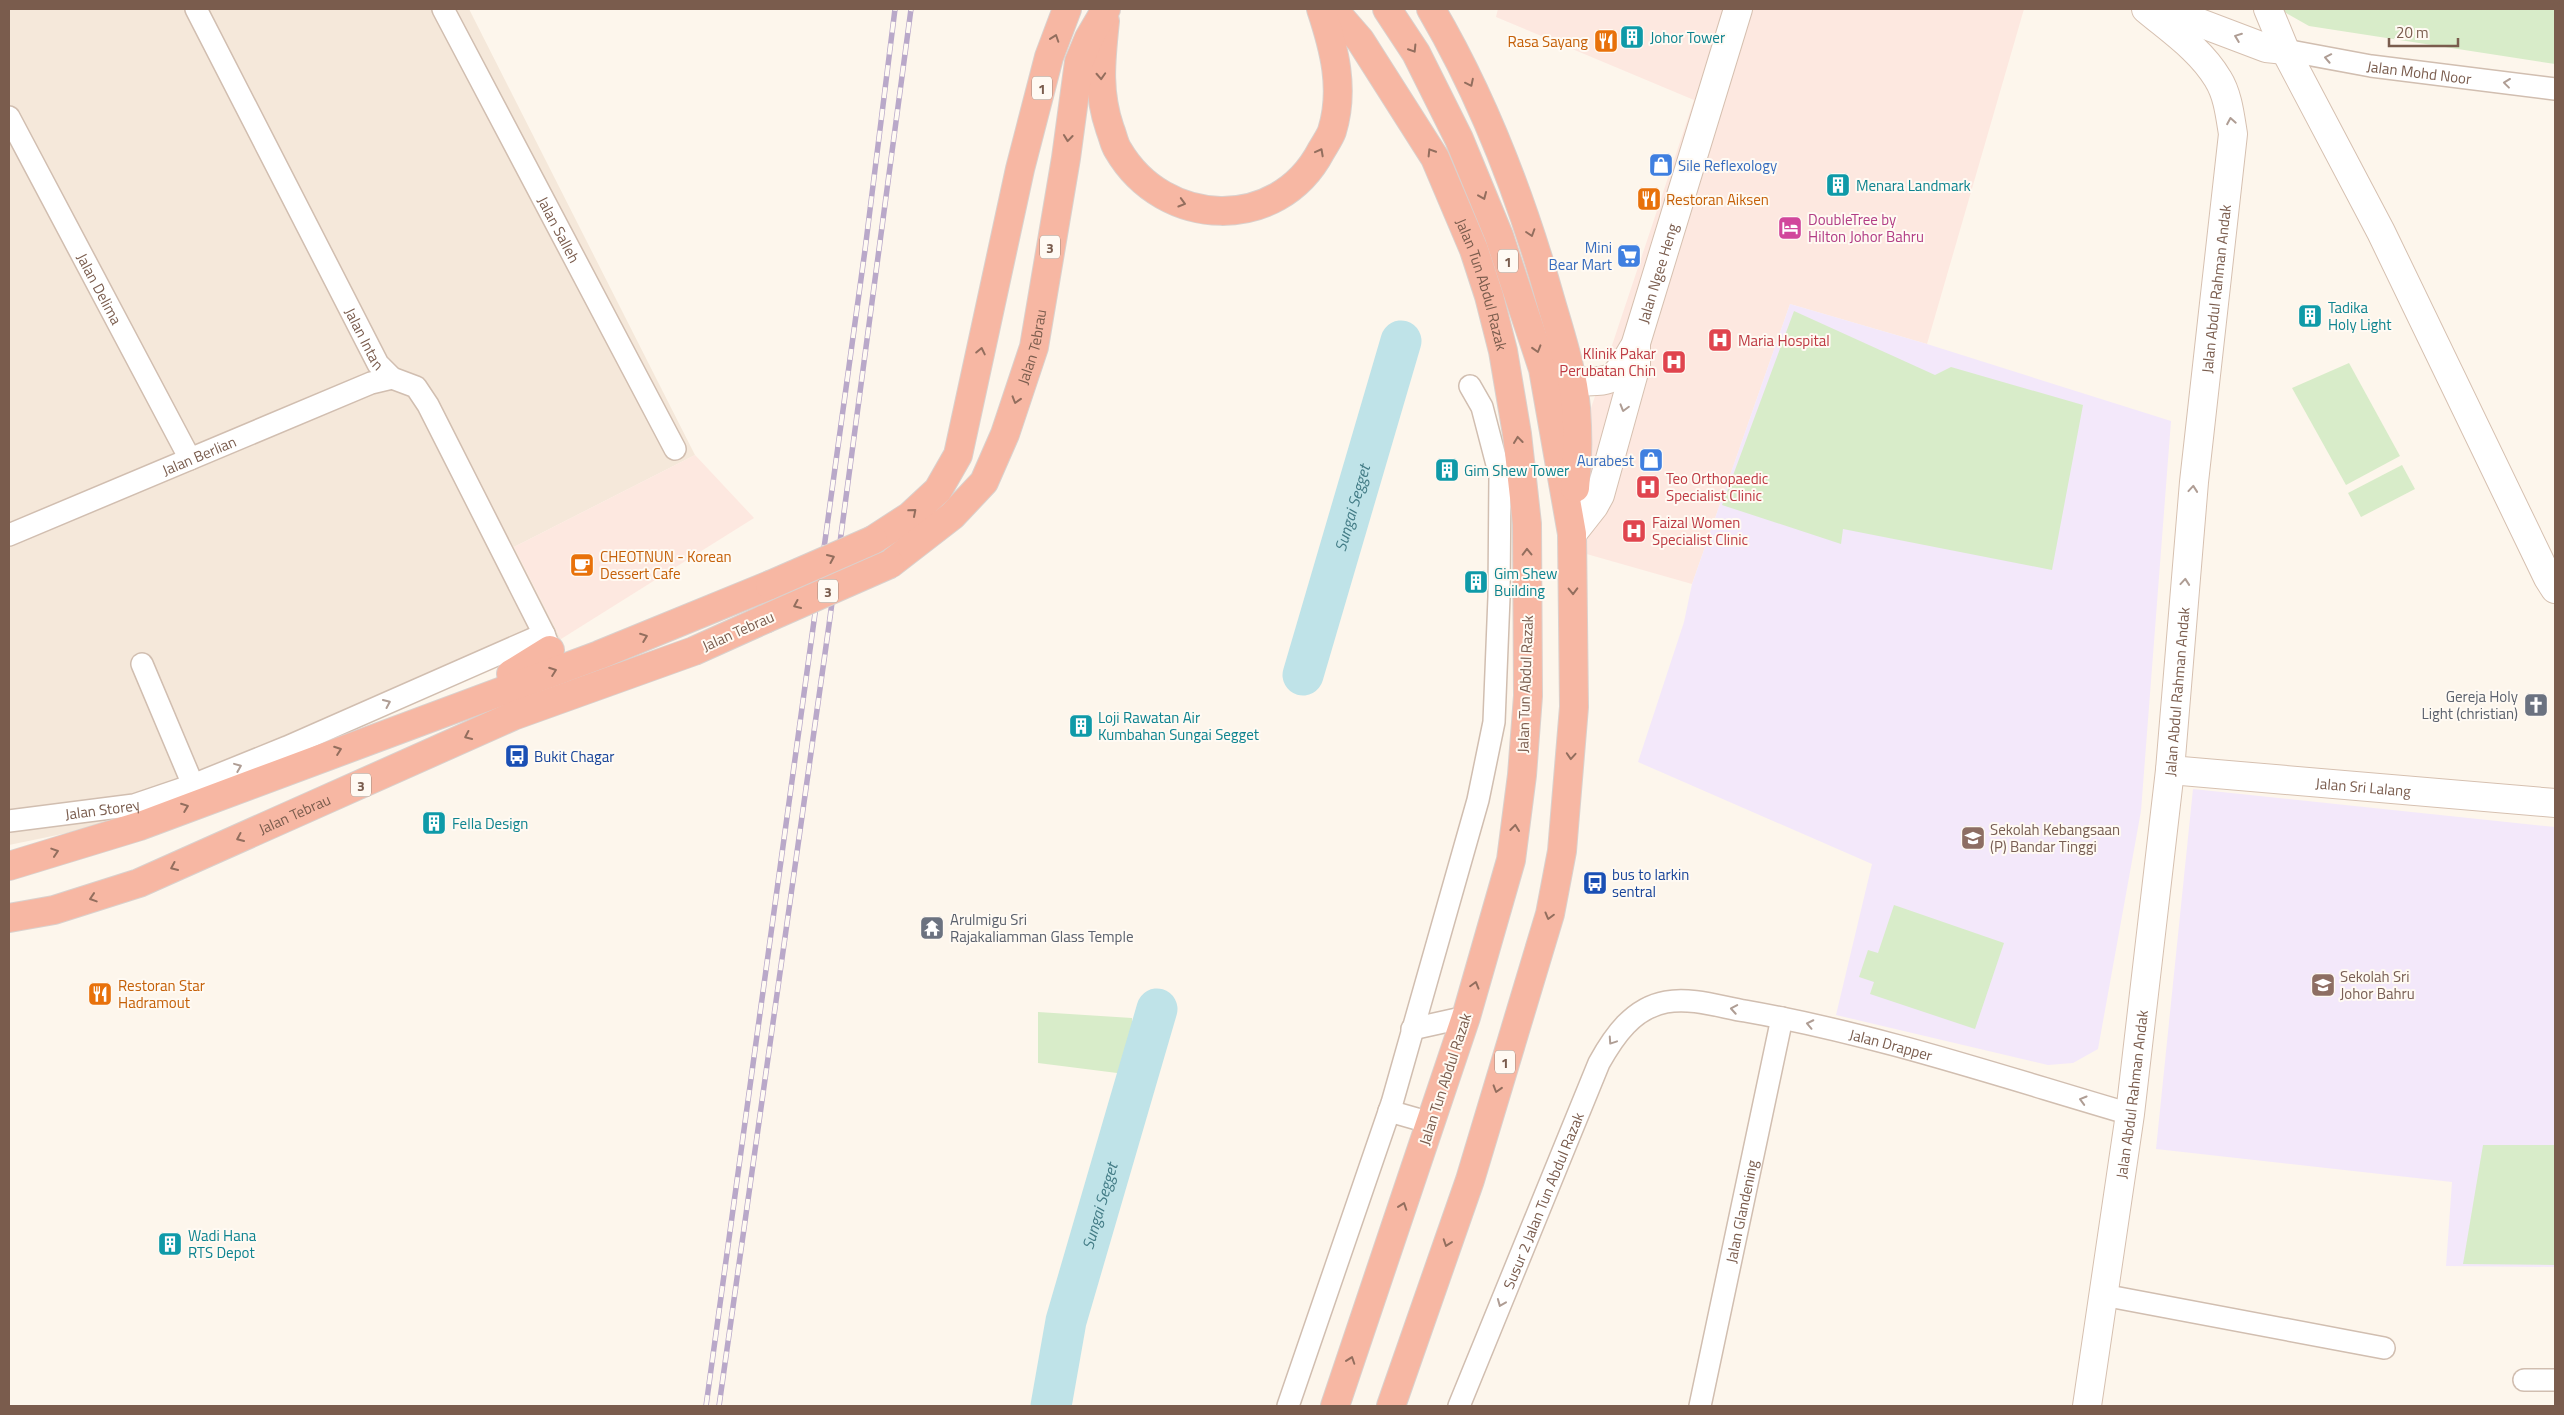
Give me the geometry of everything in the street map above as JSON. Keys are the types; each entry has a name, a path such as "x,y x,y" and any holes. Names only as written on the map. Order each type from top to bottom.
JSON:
{"highway":[{"name":"Jalan Tebrau","path":"9,866 140,826 408,724 599,655 770,585 873,540 910,516 938,490 958,455 1020,169 1049,58 1066,9"},
{"name":"Jalan Tebrau","path":"9,918 54,910 139,883 513,716 694,651 890,564 952,516 984,482 1005,434 1034,347 1066,158 1079,62 1089,38 1106,9"},
{"path":"1106,9 1100,68 1102,106 1118,150 1146,184 1175,202 1211,211 1248,210 1283,195 1313,166 1332,131 1339,91 1332,45 1321,9"},
{"name":"Jalan Tun Abdul Razak","path":"1334,9 1360,40 1435,158 1474,250 1489,296 1503,351 1517,434 1527,540 1528,696 1523,766 1511,860 1466,1017 1335,1406"},
{"name":"Jalan Tun Abdul Razak","path":"1386,9 1416,53 1459,139 1503,245 1543,369 1572,534 1574,707 1562,851 1550,914 1470,1180 1391,1406"},
{"path":"1431,9 1490,123 1520,198 1556,319 1576,407 1577,463 1572,534"},
{"path":"460,705 547,642"},
{"path":"408,724 423,728 428,735 430,742 422,757"}],"street":[{"name":"Jalan Intan","path":"196,9 378,364 392,378 416,387 428,405 547,642"},
{"name":"Jalan Salleh","path":"444,9 675,449"},
{"name":"Jalan Ngee Heng","path":"1572,534 1594,506 1600,495 1636,365 1636,343 1738,9"},
{"name":"Jalan Abdul Rahman Andak","path":"2087,1406 2130,1114 2170,770 2194,482 2233,134 2228,105 2218,79 2195,50 2146,9"},
{"path":"2163,9 2266,48 2285,50"},
{"path":"2268,9 2285,50 2381,232 2531,544 2555,589"},
{"name":"Jalan Mohd Noor","path":"2285,50 2371,66 2555,89"},
{"name":"Jalan Delima","path":"9,117 190,459"},
{"path":"1571,382 1609,380 1615,377 1636,343"},
{"name":"Jalan Berlian","path":"9,535 371,383 392,378"},
{"path":"1288,1406 1389,1111 1478,800 1494,722 1499,597 1500,476 1482,407 1470,386"},
{"path":"142,664 193,785 547,642"},
{"name":"Jalan Sri Lalang","path":"2170,770 2555,803"},
{"name":"Jalan Storey","path":"9,821 134,805 193,785"},
{"name":"Jalan Drapper","path":"1647,1008 1667,1002 1690,1002 1839,1030 2130,1114"},
{"name":"Susur 2 Jalan Tun Abdul Razak","path":"1459,1406 1599,1063 1612,1039 1627,1022 1647,1008"},
{"path":"1412,1029 1466,1017"},
{"name":"Jalan Glandening","path":"1700,1406 1782,1018"},
{"path":"1389,1111 1430,1123"},
{"path":"2103,1295 2384,1348"},
{"path":"2524,1380 2555,1380"}],"shaded area":[{"path":"9,9 469,9 695,455 514,547 561,639 130,820 9,845"},
{"path":"1498,9 2024,9 1927,344 1790,304 1692,584 1576,551 1584,429 1694,100 1496,17"},
{"path":"1790,304 1927,344 2171,421 2141,811 2098,1049 2073,1063 2048,1065 1836,1015 1872,864 1638,762 1684,622 1692,584"},
{"path":"695,455 754,518 561,639 514,547"},
{"name":"Sekolah Sri Johor Bahru","path":"2193,789 2555,827 2555,1267 2446,1266 2452,1182 2156,1149"}],"green space":[{"path":"2279,9 2555,9 2555,64 2309,26"},
{"path":"1794,311 1935,375 1951,367 2083,405 2052,570 1843,529 1841,544 1722,505"},
{"path":"2349,363 2400,456 2346,485 2292,388"},
{"path":"2402,465 2415,489 2361,517 2348,493"},
{"path":"1894,905 2004,943 1975,1029 1870,994 1874,982 1859,977 1868,950 1878,953"},
{"path":"1038,1012 1132,1018 1133,1075 1038,1063"},
{"path":"2483,1145 2555,1145 2555,1265 2463,1264"}],"waterway":[{"name":"Sungai Segget","path":"1303,675 1401,341"},
{"name":"Sungai Segget","path":"1051,1406 1066,1321 1157,1009"}],"railway":[{"path":"706,1406 865,250 895,9"},
{"path":"719,1406 829,625 911,9"}],"place":[{"name":"Johor Tower","path":"1632,37"},
{"name":"Rasa Sayang","path":"1606,41"},
{"name":"Sile Reflexology","path":"1661,165"},
{"name":"Menara Landmark","path":"1838,185"},
{"name":"Restoran Aiksen","path":"1649,199"},
{"name":"DoubleTree by Hilton Johor Bahru","path":"1790,228"},
{"name":"Mini Bear Mart","path":"1629,256"},
{"name":"Tadika Holy Light","path":"2310,316"},
{"name":"Maria Hospital","path":"1720,340"},
{"name":"Klinik Pakar Perubatan Chin","path":"1674,362"},
{"name":"Aurabest","path":"1651,460"},
{"name":"Gim Shew Tower","path":"1447,470"},
{"name":"Teo Orthopaedic Specialist Clinic","path":"1648,487"},
{"name":"Faizal Women Specialist Clinic","path":"1634,531"},
{"name":"CHEOTNUN - Korean Dessert Cafe","path":"582,565"},
{"name":"Gim Shew Building","path":"1476,582"},
{"name":"Gereja Holy Light (christian)","path":"2536,705"},
{"name":"Loji Rawatan Air Kumbahan Sungai Segget","path":"1081,726"},
{"name":"Bukit Chagar","path":"517,756"},
{"name":"Fella Design","path":"434,823"},
{"name":"Sekolah Kebangsaan (P) Bandar Tinggi","path":"1973,838"},
{"name":"bus to larkin sentral","path":"1595,883"},
{"name":"Arulmigu Sri Rajakaliamman Glass Temple","path":"932,928"},
{"name":"Sekolah Sri Johor Bahru","path":"2323,985"},
{"name":"Restoran Star Hadramout","path":"100,994"},
{"name":"Wadi Hana RTS Depot","path":"170,1244"}]}
